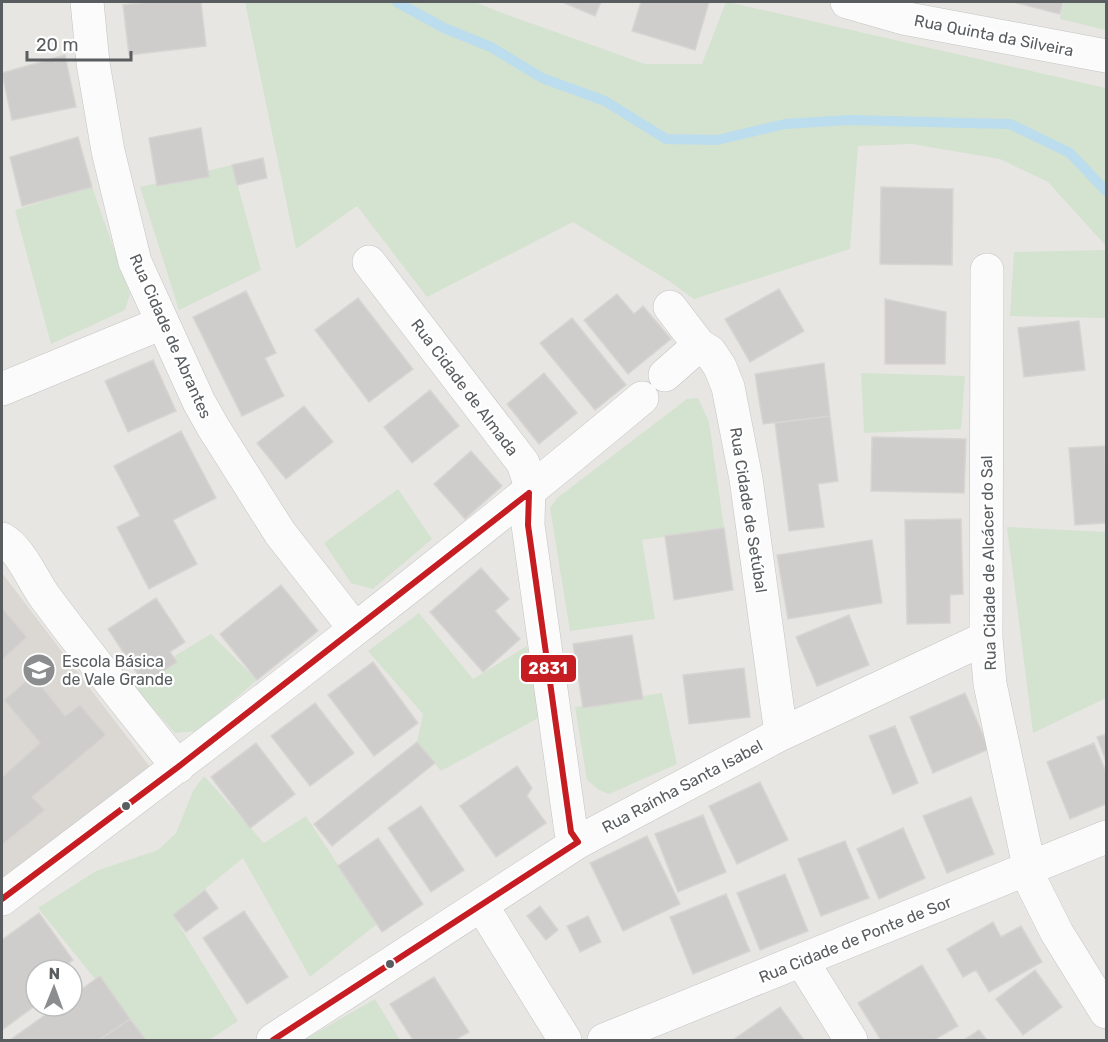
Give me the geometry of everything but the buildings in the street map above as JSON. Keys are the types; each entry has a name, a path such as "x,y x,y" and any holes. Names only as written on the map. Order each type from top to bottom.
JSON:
{"street":[{"name":"Rua Cidade de Abrantes","path":"87,2 93,63 108,151 135,262 199,402 280,533 355,629"},
{"name":"Rua Quinta da Silveira","path":"847,2 903,18 1107,57"},
{"name":"Rua Cidade de Almada","path":"369,262 523,463 529,481 528,525 571,832 578,842"},
{"name":"Rua Cidade de Alcácer do Sal","path":"987,270 986,638 990,684 1033,885 1056,933 1107,1012"},
{"name":"Rua Cidade de Setúbal","path":"670,307 699,345 710,352 720,367 734,410 746,479 781,734"},
{"path":"2,388 162,323"},
{"path":"665,375 699,345"},
{"path":"2,899 178,767 529,493 642,398"},
{"path":"2,539 10,545 84,649 178,767"},
{"name":"Rua Raínha Santa Isabel","path":"273,1041 578,842 781,734 986,638"},
{"name":"Rua Cidade de Ponte de Sor","path":"604,1041 1107,837"},
{"path":"482,906 565,1041"},
{"path":"802,961 851,1041"}],"shaded area":[{"name":"Escola Básica de Vale Grande","path":"2,573 150,767 2,883"}],"green space":[{"path":"245,2 475,2 645,64 702,64 726,2 728,2 1106,88 1106,246 1048,182 1000,159 912,144 858,146 850,249 694,299 573,222 427,297 357,206 296,249"},
{"path":"1064,2 1106,2 1106,30 1060,19"},
{"path":"232,165 261,270 179,310 140,187"},
{"path":"92,187 130,294 125,310 51,344 15,210"},
{"path":"1106,250 1106,318 1010,316 1014,252"},
{"path":"861,373 965,376 961,429 864,433"},
{"path":"698,398 709,422 724,528 642,540 655,619 570,631 550,508 557,498 687,399"},
{"path":"398,489 432,539 373,589 351,583 324,543"},
{"path":"1007,527 1106,532 1106,698 1033,733"},
{"path":"419,613 473,679 527,646 542,716 441,771 417,742 423,714 368,651"},
{"path":"211,634 257,680 198,731 175,733 130,683"},
{"path":"662,693 677,764 609,794 599,790 587,780 575,707"},
{"path":"204,776 264,843 306,816 377,924 310,977 243,858 173,915 238,1021 209,1040 144,1040 84,965 84,958 78,958 38,908 96,871 158,850 176,833 193,791"},
{"path":"375,999 400,1040 304,1040"}],"waterway":[{"path":"397,2 444,28 491,47 542,78 605,101 666,139 717,140 785,124 849,120 1010,124 1070,153 1106,191"}],"transit line":[{"name":"2831","path":"529,493 528,525 571,832 578,842"},
{"name":"2831","path":"2,899 178,767 529,493"},
{"name":"2831","path":"273,1040 578,842"}],"place":[{"name":"Escola Básica de Vale Grande","path":"39,670"}]}
